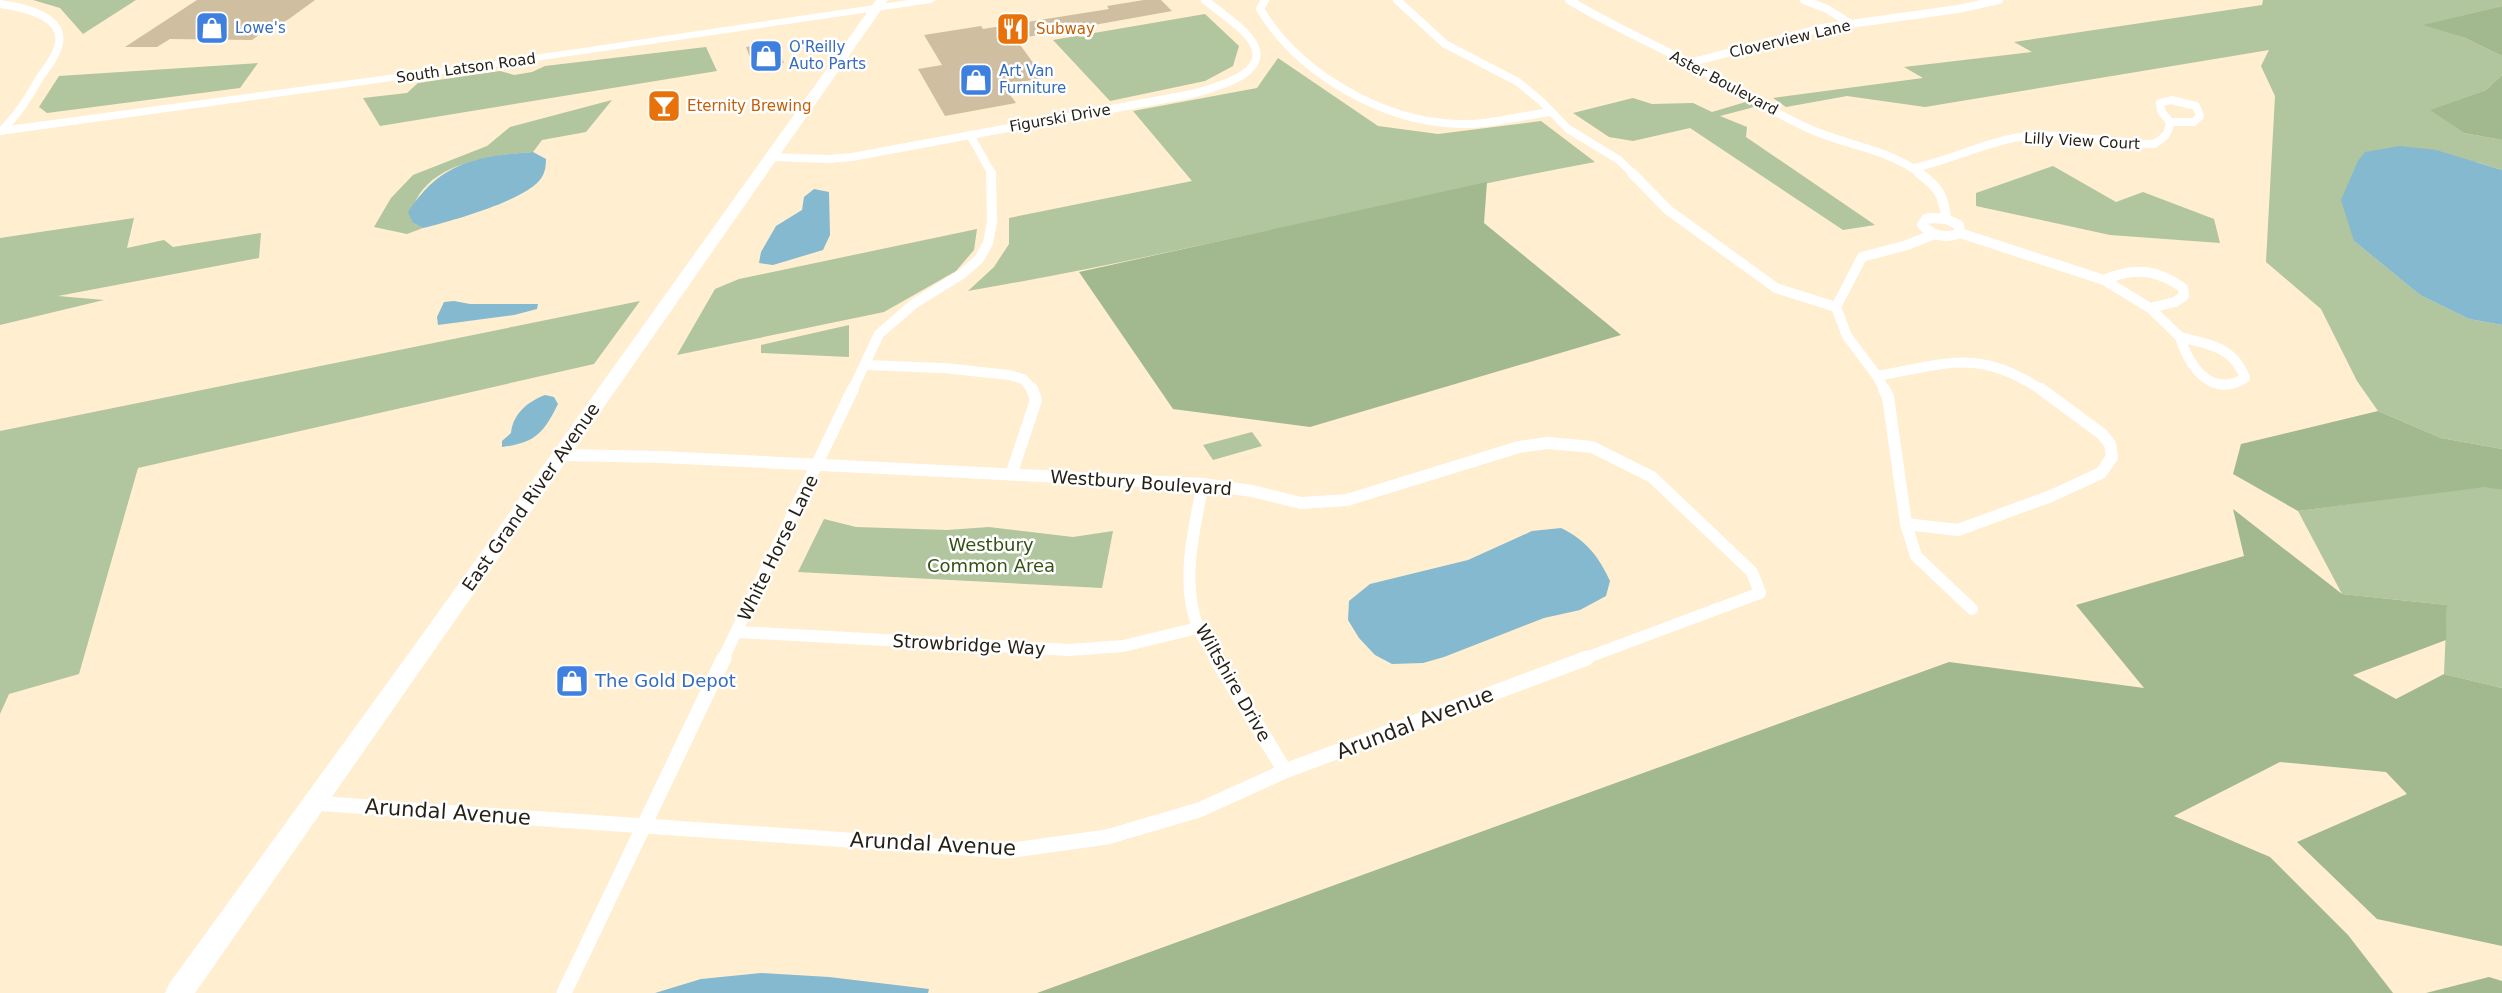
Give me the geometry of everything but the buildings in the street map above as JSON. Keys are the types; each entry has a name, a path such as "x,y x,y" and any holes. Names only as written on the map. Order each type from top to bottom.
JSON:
{"main road":[{"name":"South Latson Road","path":"1,131 437,72 879,4 931,0"},
{"name":"East Grand River Avenue","path":"179,993 879,4"}],"street":[{"name":"Figurski Drive","path":"772,157 828,159 852,157 1192,94 1219,87 1238,78 1252,67 1257,57 1256,48 1250,38 1205,0"},
{"path":"1265,0 1260,9 1266,24 1301,58 1323,76 1391,112 1425,121 1458,125 1550,112"},
{"path":"1397,0 1445,44 1518,82 1542,102 1568,129 1619,160 1668,210 1752,272 1776,288 1836,307"},
{"name":"Aster Boulevard","path":"1569,0 1598,18 1689,63 1812,130 1885,153 1913,168 1938,187 1945,207 1946,219"},
{"path":"1804,0 1827,9 1851,24"},
{"name":"Cloverview Lane","path":"1689,63 1813,30 1958,9 1999,0"},
{"path":"0,4 32,10 45,16 59,35 58,46 28,98 14,121 1,131"},
{"name":"Lilly View Court","path":"1913,168 1937,163 2020,137 2047,136 2154,144 2163,139 2169,131 2170,122"},
{"name":"White Horse Lane","path":"564,993 879,334 915,303 962,274 979,259 988,243 992,222 992,175 970,135"},
{"path":"1960,233 1959,225 1946,219 1931,218 1923,222 1924,228 1935,234 1950,236 1960,233 2104,280 2150,308 2180,337 2193,369 2202,376 2226,384 2235,384 2245,378 2234,357 2227,351 2180,337"},
{"path":"1935,234 1907,245 1862,257 1836,307 1847,336 1877,376 1888,397 1906,524 1916,556 1972,609"},
{"path":"2104,280 2129,270 2143,270 2159,274 2183,288 2184,297 2175,302 2150,308"},
{"path":"1877,376 1970,361 2001,368 2039,386 2102,434 2110,444 2112,457 2101,473 2051,496 1958,530 1906,524"},
{"path":"865,365 988,371 1023,379 1034,390 1036,400 1011,475"},
{"name":"Westbury Boulevard","path":"561,455 662,457 1203,484 1252,491 1301,503 1347,500 1519,447 1548,443 1592,447 1652,477 1752,572 1760,593"},
{"name":"Wiltshire Drive","path":"1203,484 1188,575 1191,608 1198,628 1285,771"},
{"name":"Arundal Avenue","path":"313,803 1006,851 1107,837 1199,810 1285,771 1760,593"},
{"name":"Strowbridge Way","path":"738,632 1069,650 1123,646 1198,628"}],"green space":[{"path":"33,0 136,0 83,34 60,8"},
{"path":"2263,0 2502,0 2502,6 2425,25 2465,38 2502,56 2502,75 2486,90 2431,110 2464,133 2502,140 2502,170 2476,162 2354,241 2420,295 2469,319 2502,325 2502,449 2441,438 2378,411 2357,381 2321,309 2266,262 2275,96 2261,66 2269,50 1925,107 1847,96 1786,107 1773,98 1923,78 1904,67 2032,52 2014,42 2262,5"},
{"path":"2502,6 2502,56 2465,38 2423,25"},
{"path":"1205,14 1239,46 1233,66 1205,81 1110,101 1053,40"},
{"path":"706,47 717,71 380,126 363,98 407,93 418,83 500,71 514,75 532,72 545,66"},
{"path":"1278,58 1378,126 1438,134 1541,121 1595,162 1125,261 968,291 994,267 1009,244 1009,218 1192,181 1133,111 1257,88"},
{"path":"258,63 240,88 47,113 39,107 59,76"},
{"path":"2502,75 2502,140 2464,133 2430,110 2486,90"},
{"path":"1633,98 1652,104 1693,103 1712,112 1749,101 1758,106 1720,116 1747,127 1746,137 1875,225 1843,230 1690,128 1633,141 1609,137 1573,113"},
{"path":"612,100 586,132 542,140 533,152 468,162 437,176 425,187 415,202 413,223 423,228 407,234 374,227 391,198 413,175 487,146 510,127"},
{"path":"2053,166 2116,202 2143,192 2214,219 2220,243 2110,235 1976,206 1976,193"},
{"path":"1487,182 1484,223 1621,335 1310,427 1173,409 1079,272"},
{"path":"134,218 127,248 164,240 173,247 261,233 259,258 58,296 104,300 0,325 0,238"},
{"path":"977,229 974,250 956,271 884,312 677,355 715,289 739,279"},
{"path":"640,301 594,364 138,468 79,674 9,694 0,714 0,431"},
{"path":"849,325 849,357 761,353 761,345"},
{"path":"2378,411 2441,438 2502,449 2502,490 2485,487 2298,511 2233,474 2241,444"},
{"path":"1252,432 1262,446 1213,460 1203,445"},
{"path":"2485,486 2502,490 2502,688 2444,674 2447,605 2342,594 2298,511"},
{"path":"2233,509 2342,594 2447,605 2446,640 2353,675 2396,699 2444,674 2502,688 2502,946 2377,919 2297,842 2407,794 2386,772 2280,762 2174,816 2270,857 2348,935 2393,993 1037,993 1949,662 2144,688 2076,605 2244,556"},
{"name":"Westbury Common Area","path":"824,519 856,527 947,530 989,527 1073,537 1113,531 1102,588 798,572"},
{"path":"2489,977 2502,981 2502,993 2426,993"}],"water":[{"path":"2400,146 2436,150 2502,170 2502,325 2469,319 2420,295 2354,241 2341,200 2358,161 2365,152"},
{"path":"533,152 546,159 545,169 539,181 526,191 498,205 450,221 423,228 413,223 408,212 420,195 447,172 494,156"},
{"path":"814,189 829,192 830,235 823,250 773,265 759,263 761,252 776,226 802,210 804,197"},
{"path":"444,302 470,304 538,304 537,309 514,315 438,325 437,317"},
{"path":"545,395 554,397 558,404 543,429 523,443 502,447 502,441 511,433 518,414 532,401"},
{"path":"1561,528 1578,538 1591,550 1610,581 1606,596 1580,610 1544,618 1423,663 1392,664 1375,655 1359,638 1348,620 1349,601 1370,584 1468,560 1532,531"},
{"path":"761,973 829,977 929,989 928,993 655,993 701,979"}],"place":[{"name":"Lowe's","path":"212,28"},
{"name":"Subway","path":"1013,29"},
{"name":"O'Reilly Auto Parts","path":"766,56"},
{"name":"Art Van Furniture","path":"976,80"},
{"name":"Eternity Brewing","path":"664,106"},
{"name":"The Gold Depot","path":"572,681"}]}
